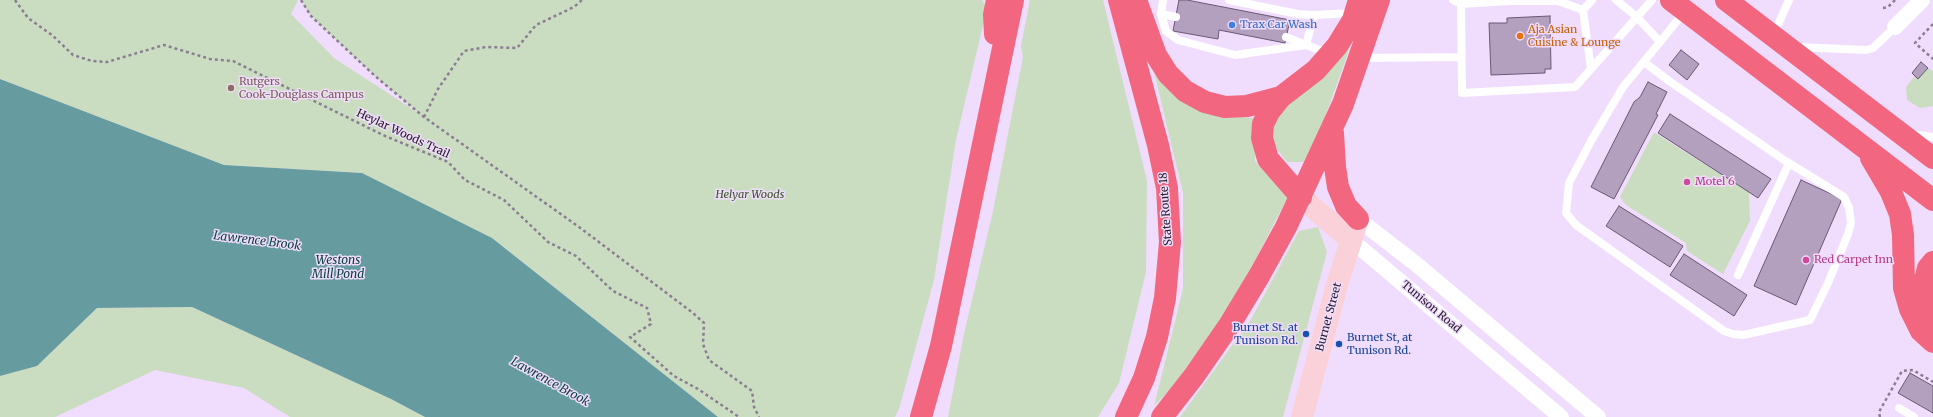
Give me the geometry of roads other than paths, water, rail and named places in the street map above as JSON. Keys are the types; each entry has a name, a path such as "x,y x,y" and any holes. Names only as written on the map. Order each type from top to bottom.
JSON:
{"highway":[{"path":"997,0 994,15 997,76"},
{"path":"921,417 941,346 1013,0"},
{"name":"State Route 18","path":"1119,0 1158,145 1167,188 1170,242 1166,286 1160,325 1144,378 1126,417"},
{"path":"1136,0 1156,55 1168,74 1185,91 1205,102 1225,107 1247,106 1281,97"},
{"path":"1162,417 1212,350 1245,301 1273,253 1333,128 1360,58 1379,0"},
{"path":"1726,0 1933,158"},
{"path":"1678,5 1933,200"},
{"path":"1301,197 1273,166 1263,144 1262,131 1266,118 1281,97 1304,80 1331,54 1346,34 1357,6"},
{"path":"1333,128 1335,167 1338,187 1346,206 1358,219"},
{"path":"1865,148 1891,192 1900,214 1903,235 1904,288 1910,309 1921,331 1933,342"},
{"path":"1933,262 1928,268 1924,280 1923,295 1926,312 1933,329"}],"street":[{"path":"1895,27 1922,0"},
{"name":"Tunison Road","path":"1301,197 1561,417"},
{"name":"Tunison Road","path":"1358,219 1416,264 1598,417"},
{"name":"Burnet Street","path":"1302,417 1337,285 1358,219"},
{"path":"1483,351 1498,333"}],"lane":[{"path":"1163,0 1161,14 1166,31 1178,40 1234,55 1306,45"},
{"path":"1229,0 1298,14 1314,15 1357,6"},
{"path":"1591,69 1583,10 1592,0"},
{"path":"1616,0 1637,17 1660,42"},
{"path":"1583,10 1558,1 1457,2 1462,93 1575,87 1652,0"},
{"path":"1789,0 1779,41 1841,50 1866,50 1873,48 1895,27"},
{"path":"1644,62 1669,81 1789,163 1844,197 1850,208 1851,223 1848,234 1828,283 1810,320 1744,335 1733,334 1712,322 1660,284 1622,259 1576,225 1566,213 1568,183 1622,86 1660,42 1678,5"},
{"path":"1161,14 1176,17"},
{"path":"1306,45 1314,15"},
{"path":"1286,37 1331,54"},
{"path":"1360,58 1461,57"},
{"path":"1895,130 1933,137"},
{"path":"1738,275 1789,163"},
{"path":"1899,408 1914,417"}],"water":[{"name":"Westons Mill Pond","path":"0,79 224,165 362,173 492,238 718,417 425,417 391,399 192,307 97,308 37,366 0,376"}],"place":[{"name":"Trax Car Wash","path":"1232,25"},
{"name":"Aja Asian Cuisine & Lounge","path":"1520,36"},
{"name":"Rutgers Cook-Douglass Campus","path":"231,88"},
{"name":"Motel 6","path":"1687,182"},
{"name":"Red Carpet Inn","path":"1806,260"},
{"name":"Burnet St. at Tunison Rd.","path":"1306,334"},
{"name":"Burnet St, at Tunison Rd.","path":"1339,344"}],"park label":[{"name":"Helyar Woods","path":"750,195"}],"water label":[{"name":"Lawrence Brook","path":"257,241"},
{"name":"Lawrence Brook","path":"550,382"}]}
